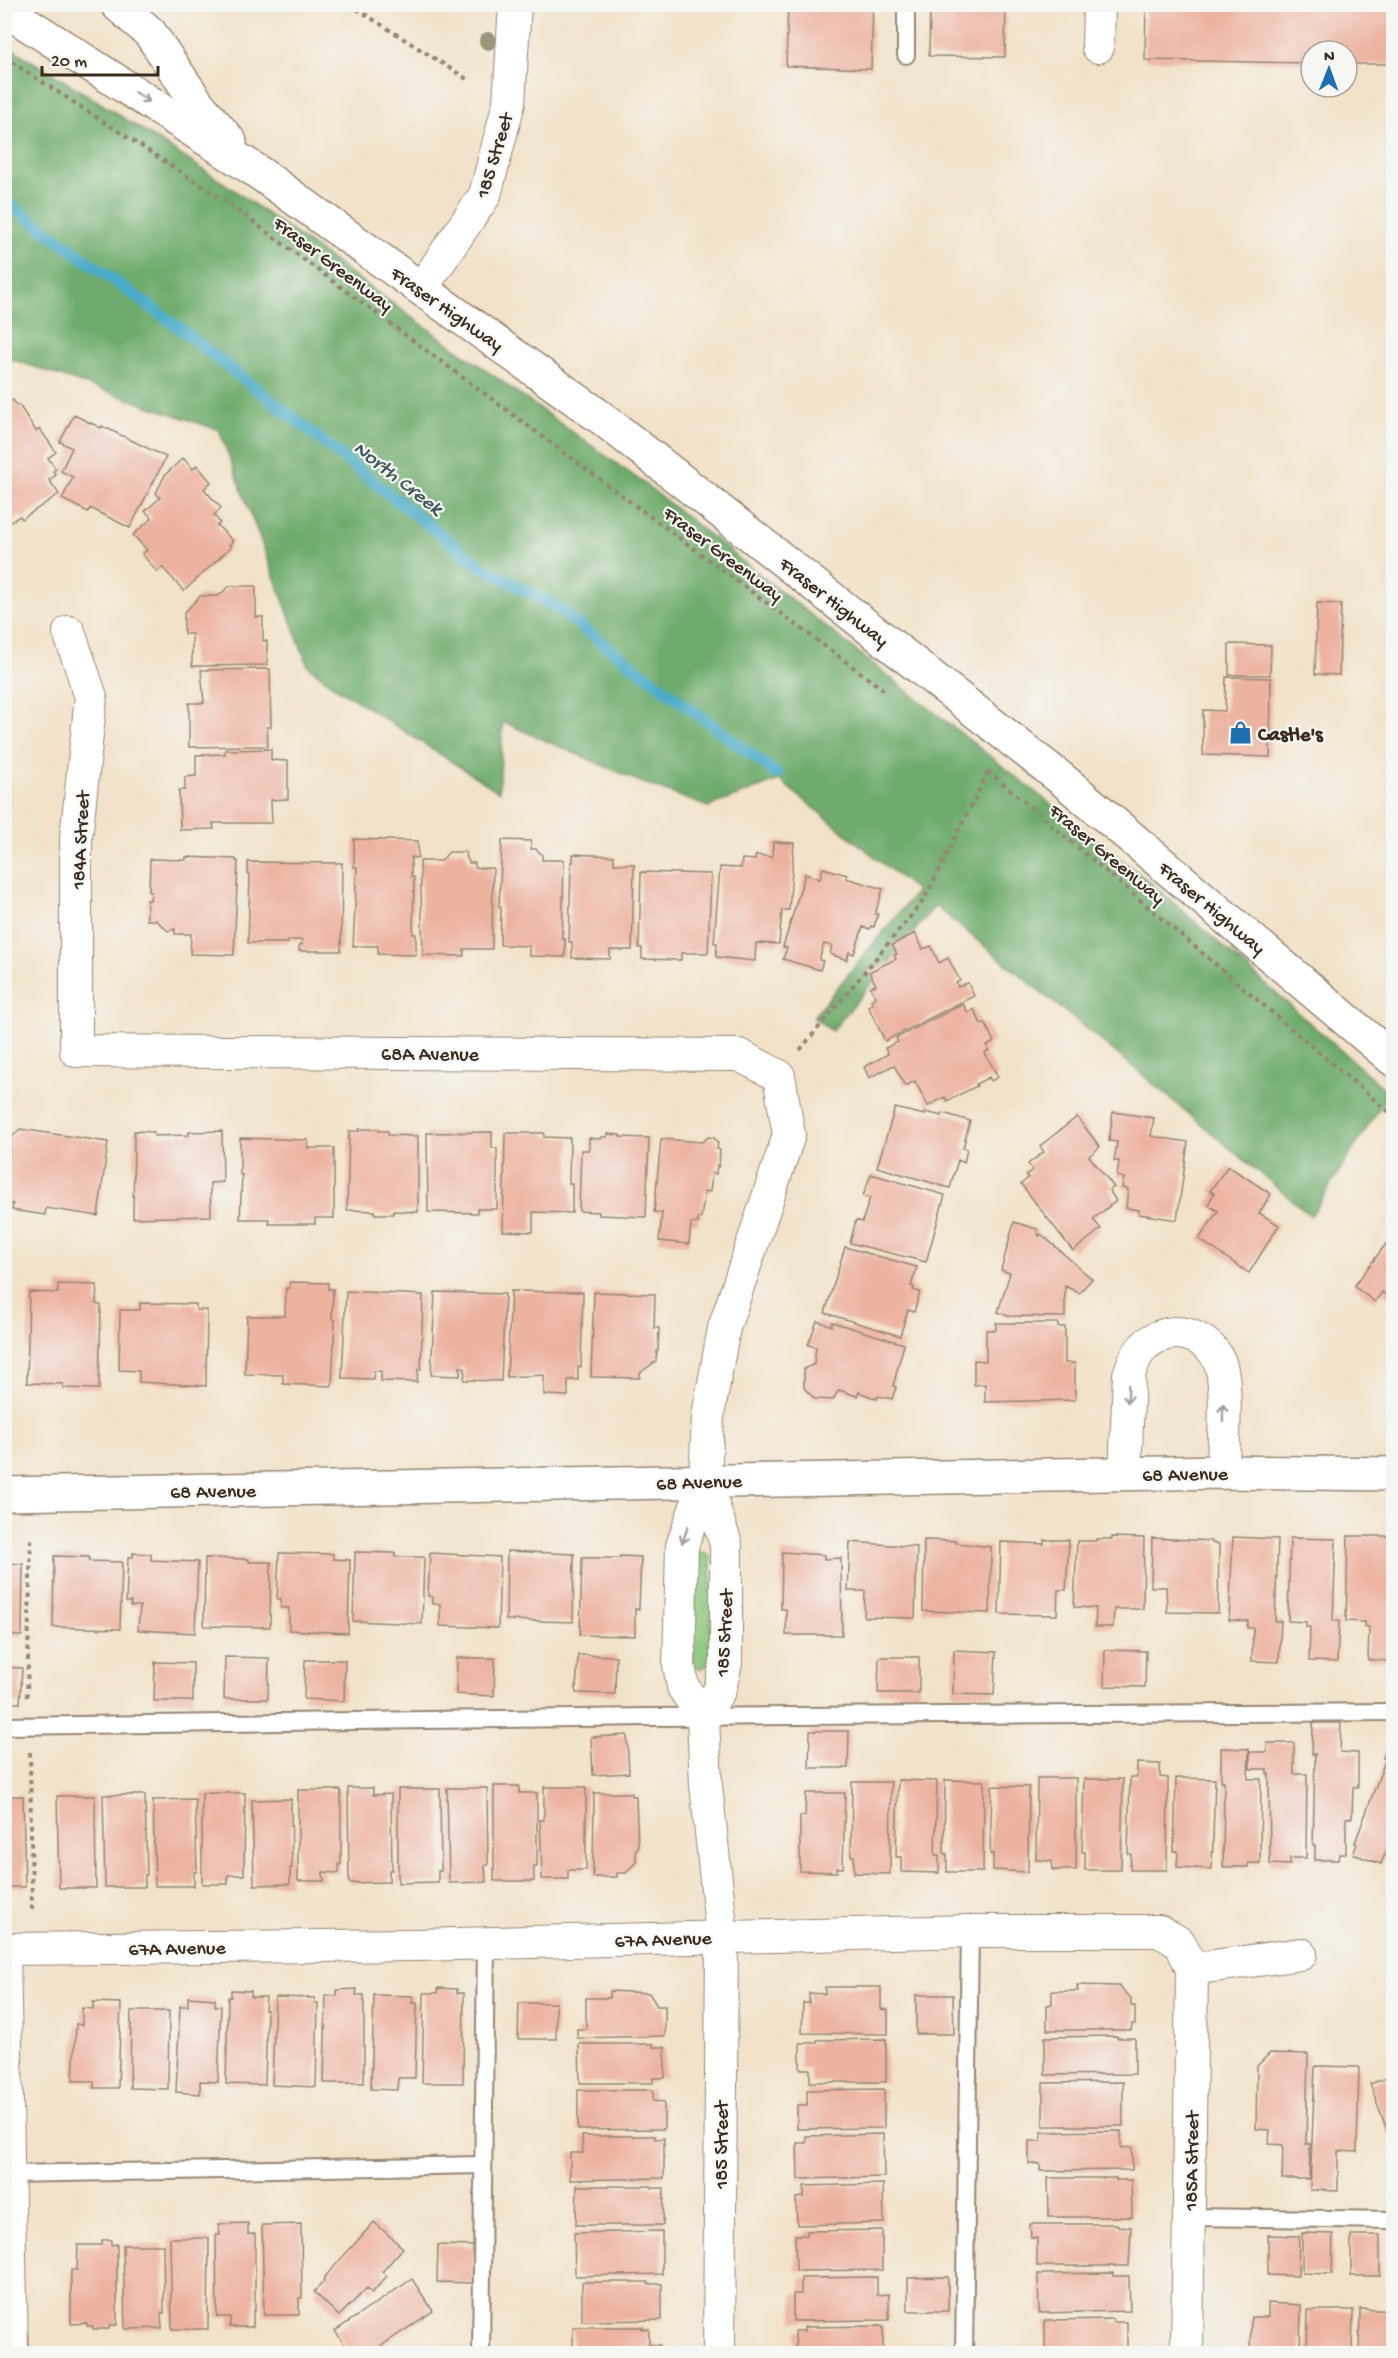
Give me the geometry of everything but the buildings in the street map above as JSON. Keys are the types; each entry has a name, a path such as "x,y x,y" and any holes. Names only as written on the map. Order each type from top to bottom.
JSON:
{"main road":[{"name":"Fraser Highway","path":"117,4 150,33 198,104 255,170"},
{"name":"Fraser Highway","path":"4,9 255,170 603,418 1053,772 1394,1060"},
{"name":"68 Avenue","path":"4,1494 1223,1472 1394,1474"}],"street":[{"name":"185 Street","path":"421,289 485,195 509,103 515,4"},
{"path":"1098,47 1099,4"},
{"name":"184A Street","path":"69,632 90,697 76,838 76,1051"},
{"name":"68A Avenue","path":"76,1051 739,1055 779,1076"},
{"name":"185 Street","path":"704,1717 683,1687 680,1665 681,1546 705,1480 708,1416 724,1328 789,1135 779,1076"},
{"path":"1125,1474 1128,1375 1133,1360 1142,1347 1154,1338 1169,1334 1185,1334 1200,1339 1221,1363 1224,1379 1223,1472"},
{"name":"185 Street","path":"705,1480 726,1544 726,1663 720,1689 704,1717 706,1785 722,1936 719,2354"},
{"name":"67A Avenue","path":"4,1951 486,1943 970,1931 1159,1931 1180,1943 1192,1969"},
{"path":"4,1951 12,2354"},
{"path":"1192,1969 1301,1954"},
{"name":"185A Street","path":"1187,2354 1192,1969"}],"lane":[{"path":"906,4 906,55"},
{"path":"4,1726 704,1717 1394,1712"},
{"path":"964,2354 970,1931"},
{"path":"481,2354 486,1943"},
{"path":"9,2174 483,2165"},
{"path":"1189,2217 1394,2220"}],"path":[{"path":"349,4 470,81"},
{"name":"Fraser Greenway","path":"4,57 221,198 898,700"},
{"name":"Fraser Greenway","path":"980,764 1394,1116"},
{"path":"810,1039 924,900 988,772"},
{"path":"28,1706 32,1539"},
{"path":"30,1748 32,1918"}],"green space":[{"path":"4,44 224,183 641,481 1152,884 1389,1093 1311,1216 1115,1052 935,906 832,1031 813,1017 917,891 779,780 708,807 641,782 503,722 499,792 338,689 308,666 219,430 5,357"},
{"path":"703,1552 711,1559 711,1661 703,1668 696,1668 693,1663 697,1555"}],"waterway":[{"name":"North Creek","path":"4,200 178,327 479,565 554,606 777,774"}],"place":[{"name":"Castle's","path":"1240,733"}]}
